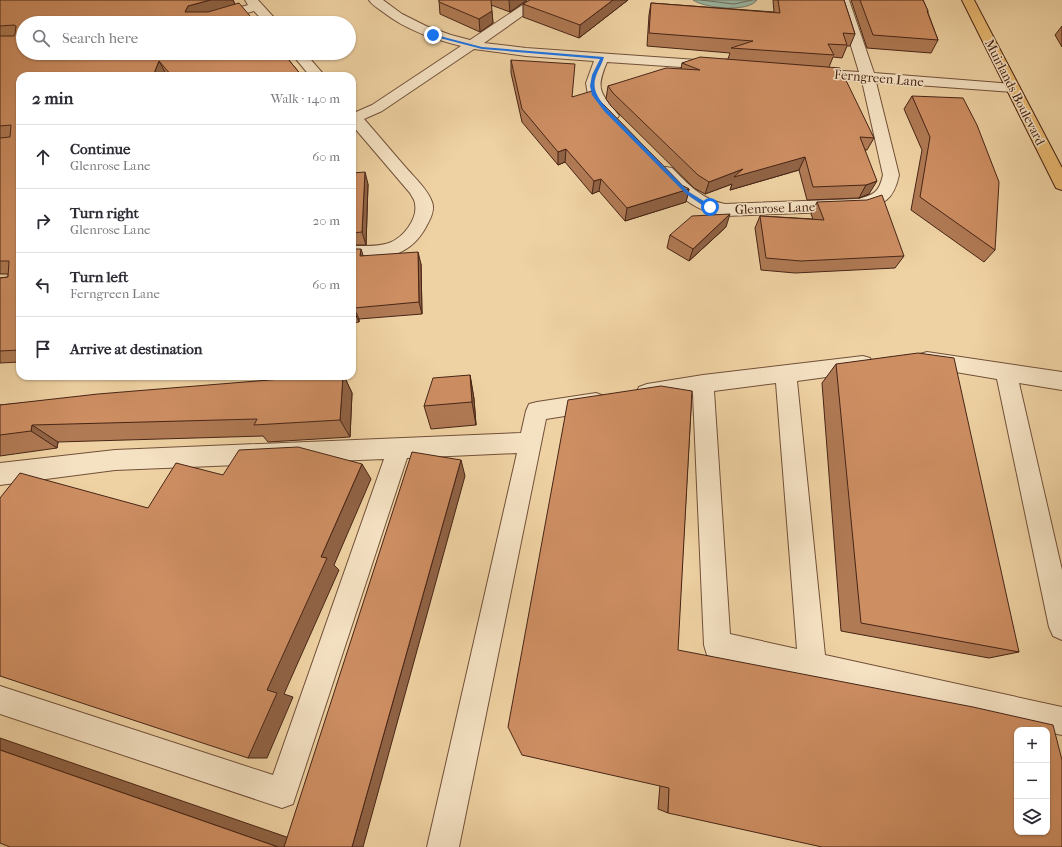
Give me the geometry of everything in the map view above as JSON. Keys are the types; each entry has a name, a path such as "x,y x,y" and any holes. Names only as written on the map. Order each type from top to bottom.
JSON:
{"main road":[{"name":"Muirlands Boulevard","path":"968,0 1062,184"}],"street":[{"path":"375,0 404,22 433,35 469,45 509,51 727,67"},
{"path":"356,116 377,108 469,45 539,0"},
{"name":"Glenrose Lane","path":"654,160 687,193 710,207 726,210 860,205 875,201 885,195 889,188 892,175 868,77 843,0"},
{"path":"219,16 254,3 266,16"},
{"path":"602,58 594,75 592,86 593,94 605,110 622,126"},
{"path":"304,60 315,72"},
{"name":"Ferngreen Lane","path":"798,72 1013,88"},
{"path":"356,120 416,190 424,203 424,214 419,225 400,245 382,251 356,253"},
{"path":"907,359 915,358 1062,381"},
{"path":"443,847 537,411 703,384 884,361"},
{"path":"1006,372 1062,627"},
{"path":"786,374 812,666"},
{"path":"703,384 716,645 1062,721"},
{"path":"0,474 115,460 530,443"},
{"path":"0,700 282,793 400,448"}],"water":[{"path":"693,0 757,0 745,7 726,8 706,5"}],"building":[{"path":"0,0 210,0 188,6 185,12 208,12 239,3 250,16 16,16 16,26 0,26"},
{"path":"439,0 491,0 492,11 479,19 439,2"},
{"path":"530,0 613,0 580,25 523,4"},
{"path":"778,0 844,0 855,34 843,33 847,45 828,44 834,55 731,48 753,41 649,33 651,3 780,13"},
{"path":"860,0 923,0 938,40 873,35"},
{"path":"16,26 16,60 289,60 299,72 169,72 159,61 155,72 16,72 16,350 0,351 0,278 8,277 9,261 0,261 0,138 10,137 11,125 0,126 0,36 14,36"},
{"path":"700,57 840,68 874,138 860,137 877,181 866,185 813,187 805,157 734,177 743,169 709,182 698,175 613,93 608,86 666,68 700,70 682,63"},
{"path":"511,60 575,64 572,97 592,91 683,186 689,189 627,208 601,179 594,181 566,149 558,152 522,109"},
{"path":"912,96 963,98 977,125 999,182 995,250 920,197 930,137"},
{"path":"365,172 362,232 356,233 356,173"},
{"path":"882,195 904,256 801,261 766,258 760,216 824,220 817,202 867,200"},
{"path":"730,214 693,249 670,235 692,216"},
{"path":"356,249 361,249 360,256 418,252 419,302 356,308"},
{"path":"918,353 954,358 1019,652 861,623 836,364"},
{"path":"470,375 472,402 424,406 433,378"},
{"path":"269,380 343,380 340,420 254,425 257,419 32,425 31,431 0,435 0,405 98,394"},
{"path":"661,386 692,391 678,650 973,707 1053,725 1062,760 1062,847 822,847 668,813 669,788 522,755 508,727 568,400"},
{"path":"298,447 362,464 321,557 327,558 267,690 277,693 248,758 0,676 0,498 20,473 148,508 176,463 223,475 239,450"},
{"path":"412,452 461,460 352,847 284,847"},
{"path":"0,750 278,847 10,847 0,843"}],"route":[{"path":"433,35 482,48 602,58 594,75 592,86 593,94 605,110 687,193 710,207"}]}
